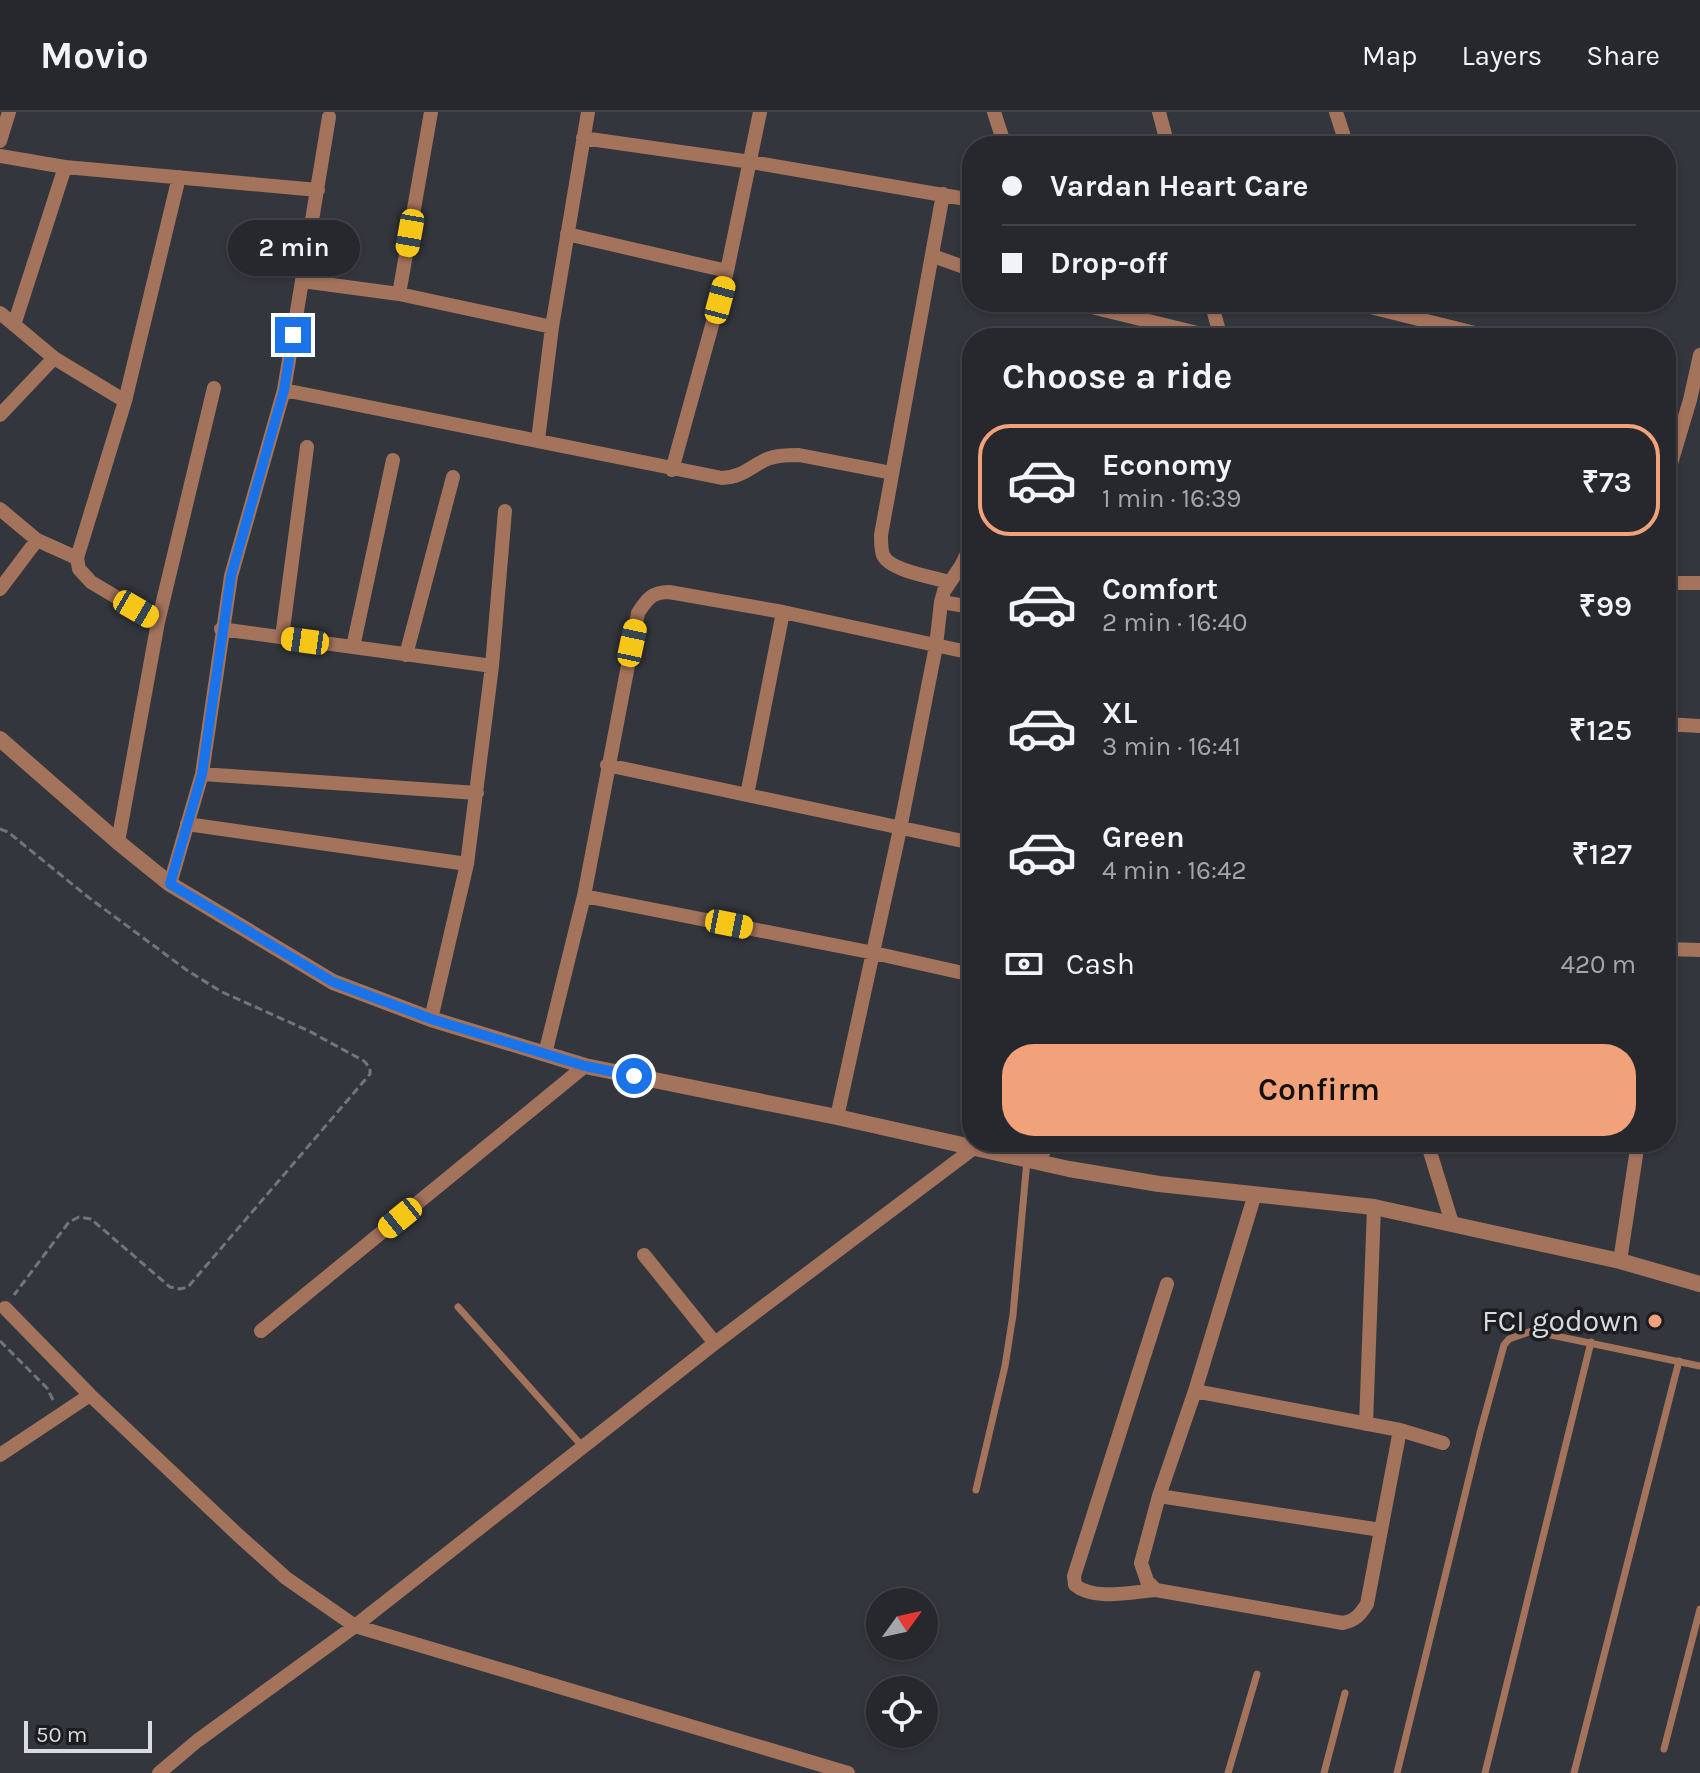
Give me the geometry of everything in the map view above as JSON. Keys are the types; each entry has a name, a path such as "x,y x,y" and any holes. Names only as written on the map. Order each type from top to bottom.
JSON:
{"street":[{"path":"0,141 9,112"},
{"path":"399,294 431,112"},
{"path":"538,440 552,327 588,112"},
{"path":"672,470 727,271 760,112"},
{"path":"994,112 1002,136"},
{"path":"1159,112 1165,136"},
{"path":"1336,112 1344,136"},
{"path":"170,884 202,774 231,576 284,390 329,117"},
{"path":"583,138 751,162 962,198"},
{"path":"0,156 65,167 318,190"},
{"path":"14,325 65,167"},
{"path":"158,622 91,582 79,569 77,558 125,401 179,177"},
{"path":"943,194 881,535 883,555 890,563 903,570 949,582"},
{"path":"567,234 727,271"},
{"path":"933,256 962,266"},
{"path":"302,281 399,294 552,327"},
{"path":"1112,312 1179,328"},
{"path":"1405,312 1460,328"},
{"path":"0,313 54,358 125,401"},
{"path":"1676,453 1695,401 1700,355"},
{"path":"0,415 54,358"},
{"path":"118,842 158,622 214,388"},
{"path":"284,390 722,478 736,477 767,459 799,455 892,473"},
{"path":"282,637 307,447"},
{"path":"353,647 393,460"},
{"path":"406,655 453,477"},
{"path":"0,509 37,540 77,558"},
{"path":"431,1019 467,864 492,666 505,511"},
{"path":"0,589 37,540"},
{"path":"837,1117 900,829 936,646 941,602 949,582 962,564"},
{"path":"1676,583 1700,583"},
{"path":"545,1054 584,896 638,613 646,600 656,592 669,592 783,612 962,651"},
{"path":"941,602 962,605"},
{"path":"747,795 783,612"},
{"path":"221,629 492,666"},
{"path":"1676,725 1700,726"},
{"path":"0,739 170,884 333,982 431,1019 585,1066 962,1145"},
{"path":"607,765 962,841"},
{"path":"202,774 477,793"},
{"path":"187,824 467,864"},
{"path":"584,896 962,973"},
{"path":"1676,949 1700,950"},
{"path":"261,1331 585,1066"},
{"path":"159,1773 197,1741 355,1626 715,1343 969,1152"},
{"path":"992,1152 1159,1184 1374,1207 1620,1261 1700,1284"},
{"path":"1032,1161 1041,1152"},
{"path":"1430,1152 1452,1223"},
{"path":"1620,1261 1636,1152"},
{"path":"1156,1590 1147,1581 1141,1563 1159,1496 1195,1391 1255,1194"},
{"path":"1366,1424 1374,1207"},
{"path":"644,1255 715,1343"},
{"path":"1167,1284 1074,1576 1075,1585 1081,1590 1094,1593 1156,1590 1343,1623 1353,1621 1367,1604 1400,1430"},
{"path":"5,1308 90,1395 266,1560 286,1578 355,1626 822,1770 848,1773"},
{"path":"1195,1391 1400,1430 1443,1443"},
{"path":"0,1455 90,1395"},
{"path":"1159,1496 1381,1530"}],"lane":[{"path":"976,1490 1005,1366 1032,1161"},
{"path":"458,1307 583,1447"},
{"path":"1397,1773 1504,1345 1509,1339 1532,1331 1700,1366"},
{"path":"1485,1773 1591,1342"},
{"path":"1574,1773 1679,1361"},
{"path":"1664,1749 1700,1609"},
{"path":"1228,1773 1257,1674"},
{"path":"1324,1773 1345,1693"}],"path":[{"path":"0,829 8,832 88,897 188,971 222,992 309,1031 364,1061 370,1068 370,1074 188,1287 170,1287 91,1219 79,1217 69,1222 5,1308"},
{"path":"0,1341 33,1371 52,1394 49,1407"}],"place":[{"name":"FCI godown","path":"1655,1321"}],"route":[{"path":"293,335 284,390 231,576 202,774 170,884 333,982 431,1019 585,1066 634,1076"}]}
